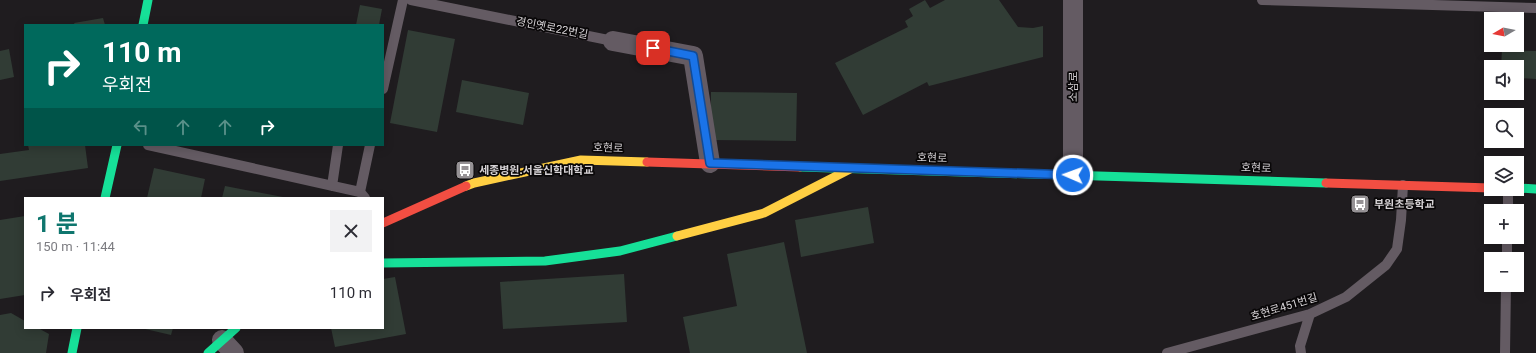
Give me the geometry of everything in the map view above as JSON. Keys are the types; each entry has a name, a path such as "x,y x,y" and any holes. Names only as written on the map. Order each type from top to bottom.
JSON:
{"main road":[{"path":"143,24 148,0"},
{"path":"105,197 117,146"},
{"name":"호현로","path":"384,221 474,183 581,160 1484,188"},
{"path":"384,263 545,261 620,251 764,213 852,168"},
{"path":"1524,188 1536,189"},
{"path":"72,353 77,329"}],"street":[{"name":"소삼로","path":"1073,0 1073,175"},
{"name":"경인옛로22번길","path":"613,41 693,56 710,163"}],"lane":[{"path":"384,85 403,0"},
{"name":"경인옛로22번길","path":"411,0 613,41"},
{"path":"1262,0 1408,2 1536,8"},
{"path":"152,146 332,186 362,195 370,146"},
{"path":"332,186 338,146"},
{"name":"호현로451번길","path":"1167,353 1310,314 1346,297 1386,265 1397,249 1401,220 1403,185"},
{"path":"1505,353 1506,292"},
{"path":"1301,353 1300,346 1310,314"}],"building":[{"path":"925,0 930,8 945,0 999,0 1018,27 1033,28 1043,26 1043,57 929,86 927,82 863,115 835,63 908,27 905,21 913,16 909,9"},
{"path":"360,5 382,9 379,24 356,24"},
{"path":"103,18 105,24 74,24"},
{"path":"408,30 455,39 437,132 390,123"},
{"path":"9,49 14,77 0,80 0,51"},
{"path":"1536,51 1536,79 1524,78 1524,60 1501,60 1502,52"},
{"path":"462,80 529,93 523,125 456,112"},
{"path":"711,92 797,93 796,141 711,140"},
{"path":"28,146 85,146 88,168 0,181 0,154 29,150"},
{"path":"154,168 205,179 201,197 147,197"},
{"path":"225,186 283,197 222,197"},
{"path":"868,207 874,243 801,257 795,220"},
{"path":"24,216 24,295 0,299 0,220"},
{"path":"784,242 807,353 690,353 683,317 737,306 727,254"},
{"path":"624,274 627,322 503,329 500,282"},
{"path":"395,277 406,334 335,347 331,329 384,329 384,279"},
{"path":"11,313 24,320 24,329 40,329 49,334 46,353 0,353 0,315"},
{"path":"145,329 173,329 171,335"}],"traffic: fast":[{"path":"143,24 148,0"},
{"path":"105,197 117,146"},
{"path":"800,167 1326,183"},
{"path":"1524,188 1536,189"},
{"path":"384,263 545,261 620,251 677,236"},
{"path":"72,353 77,329"},
{"path":"208,353 235,329"}],"traffic: slow":[{"path":"466,186 581,160 647,162"},
{"path":"677,236 764,213 852,168"}],"traffic: jam":[{"path":"647,162 800,167"},
{"path":"1326,183 1484,188"},
{"path":"384,223 466,186"}],"place":[{"name":"세종병원.서울신학대학교","path":"465,170"},
{"name":"부원초등학교","path":"1360,204"}],"route":[{"path":"653,48 693,56 710,163 1073,175"}]}
